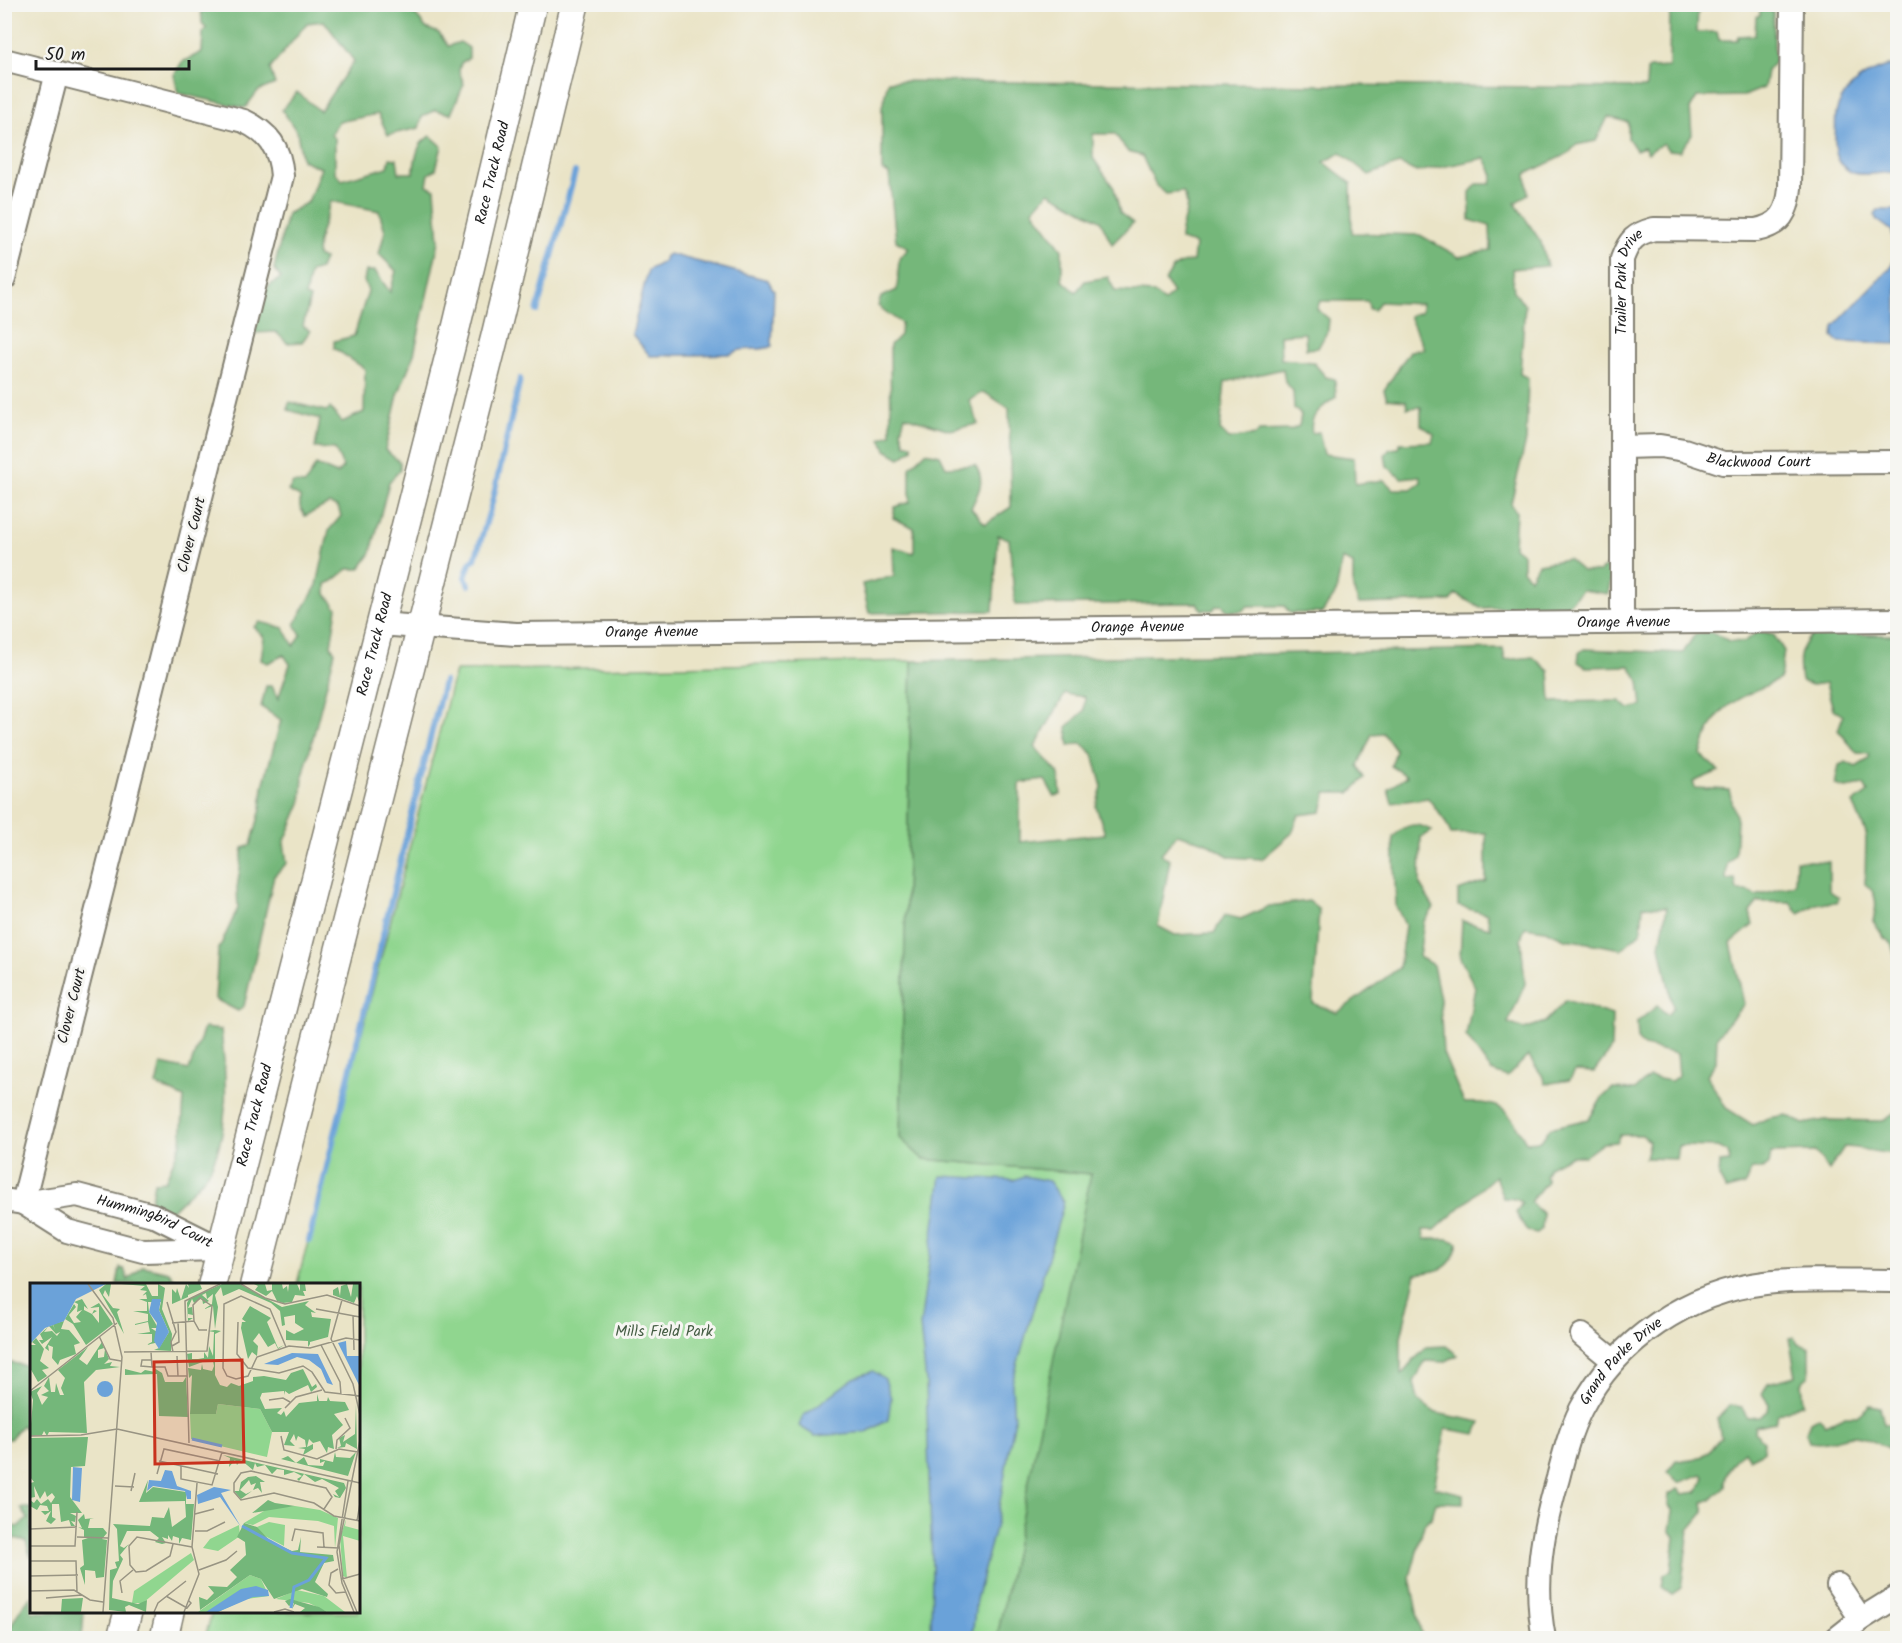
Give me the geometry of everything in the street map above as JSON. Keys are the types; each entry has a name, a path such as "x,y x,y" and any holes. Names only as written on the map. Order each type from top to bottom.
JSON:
{"main road":[{"name":"Race Track Road","path":"212,1283 457,324 533,4"},
{"path":"221,1249 256,1274 495,336 575,4"},
{"path":"121,1638 127,1613"},
{"path":"164,1638 170,1613"}],"street":[{"name":"Trailer Park Drive","path":"1622,622 1622,259 1628,244 1638,234 1654,229 1756,230 1770,227 1781,219 1788,207 1792,4"},
{"name":"Clover Court","path":"4,60 244,121 269,136 277,148 282,176 14,1202"},
{"path":"4,279 57,73"},
{"name":"Blackwood Court","path":"1623,447 1660,446 1732,463 1898,462"},
{"name":"Orange Avenue","path":"379,624 516,634 1898,620"},
{"name":"Hummingbird Court","path":"14,1202 77,1195 153,1215 221,1249"},
{"name":"Hummingbird Court","path":"14,1202 67,1231 143,1251 221,1249"},
{"name":"Grand Parke Drive","path":"1544,1638 1538,1587 1545,1522 1570,1435 1595,1385 1614,1361 1646,1331 1669,1315 1729,1290 1766,1283 1898,1281"},
{"path":"1582,1335 1614,1361"},
{"path":"1838,1585 1861,1619"},
{"path":"1837,1638 1861,1619 1898,1596"}],"green space":[{"path":"363,4 370,9 382,5 414,13 426,28 439,33 448,46 460,42 469,48 469,58 461,63 459,71 464,84 451,114 435,110 422,117 419,128 388,135 378,114 338,122 331,135 335,138 335,172 342,180 388,167 390,158 397,159 399,173 413,173 422,142 431,136 442,146 436,169 429,174 427,185 435,189 439,241 414,354 398,395 385,450 400,462 400,470 389,482 371,553 360,569 348,569 326,584 326,594 337,608 331,646 335,652 303,777 301,803 284,843 287,863 274,876 244,1006 238,1011 215,999 218,951 238,908 237,888 243,848 251,845 261,809 263,786 281,720 261,707 266,686 272,686 278,699 290,664 284,655 268,663 261,660 264,637 254,627 260,622 284,628 294,646 301,635 295,624 317,585 329,530 341,516 338,507 329,504 305,516 300,507 300,497 288,491 293,483 305,484 316,465 337,474 343,467 335,449 315,448 320,419 288,410 288,406 290,402 326,411 330,408 342,422 364,412 365,369 334,348 334,341 354,336 368,291 364,281 366,271 375,271 390,292 396,271 379,254 385,231 379,211 331,201 318,241 317,256 324,259 320,269 310,272 305,296 310,298 303,326 310,331 302,342 287,343 276,332 254,333 267,287 281,278 274,269 287,214 308,202 321,168 302,160 297,132 282,110 297,92 320,111 354,61 324,21 307,23 270,69 275,84 258,91 245,108 178,93 174,75 182,62 202,52 203,32 206,28 202,23 201,5"},
{"path":"1670,5 1698,5 1697,32 1717,32 1719,40 1737,40 1738,36 1755,35 1756,17 1760,15 1760,7 1773,12 1775,62 1767,71 1764,88 1744,96 1697,97 1690,109 1692,135 1680,151 1668,150 1663,143 1648,153 1644,147 1636,150 1628,138 1628,122 1608,117 1596,141 1576,145 1569,153 1526,174 1528,194 1515,203 1541,242 1547,266 1512,269 1514,292 1525,305 1520,374 1528,378 1526,441 1511,503 1516,512 1514,547 1523,554 1523,571 1530,578 1538,564 1568,559 1582,571 1599,572 1606,566 1612,573 1608,594 1582,590 1561,612 1513,611 1509,607 1480,608 1456,594 1450,601 1359,604 1353,589 1353,564 1342,559 1336,593 1322,613 1290,613 1284,606 1248,606 1242,611 1228,611 1222,605 1216,606 1213,610 1202,610 1197,603 1015,605 1009,539 998,535 993,611 869,613 862,584 894,576 893,547 914,553 914,528 893,518 895,507 910,502 910,467 926,452 940,455 946,467 975,465 981,481 971,508 985,524 1011,507 1009,408 984,392 969,400 978,424 950,430 905,416 901,430 905,444 912,444 912,449 900,458 886,450 881,438 891,434 890,345 900,335 901,323 878,306 881,297 897,290 899,259 909,248 896,241 889,174 882,170 882,107 888,81 1646,88 1647,70 1669,67","holes":["1093,134 1115,134 1128,152 1142,156 1155,184 1166,194 1183,192 1186,198 1187,204 1180,240 1195,244 1193,261 1179,264 1170,272 1165,281 1173,293 1164,302 1154,293 1115,291 1108,277 1085,281 1076,292 1062,280 1062,249 1033,210 1049,192 1100,220 1112,244 1133,223 1120,213 1114,188 1093,158","1341,153 1369,175 1399,164 1417,172 1485,158 1493,175 1491,184 1477,184 1470,192 1470,220 1490,226 1491,250 1459,257 1420,235 1352,233 1351,183 1324,162","1320,301 1368,301 1369,309 1374,310 1380,302 1421,304 1421,312 1409,316 1424,349 1410,351 1384,390 1387,399 1406,401 1407,408 1421,407 1421,425 1434,434 1432,442 1400,443 1399,448 1390,449 1385,455 1387,466 1401,478 1420,476 1421,482 1411,489 1393,489 1384,480 1355,484 1354,458 1324,454 1319,432 1312,433 1314,416 1336,397 1335,379 1326,377 1313,362 1281,359 1280,335 1305,333 1306,349 1318,348 1328,330 1329,319 1317,309","1283,369 1285,382 1293,391 1294,408 1301,415 1299,426 1291,430 1259,431 1256,435 1229,439 1220,430 1225,382"]},
{"path":"1758,631 1773,634 1784,651 1780,679 1739,699 1720,714 1712,724 1701,755 1719,771 1693,782 1695,788 1729,790 1737,820 1735,855 1727,864 1726,880 1735,879 1737,891 1749,891 1756,896 1795,884 1796,860 1829,862 1829,890 1839,898 1836,903 1819,903 1799,913 1790,902 1758,902 1750,912 1753,925 1731,943 1744,1004 1717,1036 1716,1062 1707,1076 1726,1108 1753,1125 1768,1118 1787,1115 1803,1124 1825,1120 1883,1121 1897,1112 1897,1153 1844,1147 1829,1170 1815,1152 1771,1153 1769,1165 1762,1169 1751,1169 1745,1185 1726,1190 1719,1177 1720,1163 1730,1162 1728,1152 1717,1147 1678,1146 1676,1159 1645,1158 1649,1141 1642,1135 1620,1135 1616,1142 1603,1143 1585,1156 1570,1156 1549,1167 1545,1176 1547,1181 1530,1202 1543,1214 1542,1229 1537,1233 1527,1231 1516,1213 1522,1203 1516,1199 1503,1198 1495,1176 1435,1230 1423,1230 1424,1239 1448,1239 1458,1243 1453,1258 1444,1267 1433,1272 1416,1274 1401,1337 1401,1375 1426,1347 1446,1346 1458,1355 1444,1362 1425,1361 1414,1382 1418,1400 1436,1413 1481,1422 1476,1434 1446,1429 1434,1487 1463,1494 1463,1503 1436,1502 1432,1517 1424,1525 1410,1577 1422,1638 997,1638 1091,1174 923,1159 900,1138 912,661 1503,649 1505,660 1533,657 1549,671 1551,702 1620,701 1629,709 1642,706 1639,681 1630,666 1586,667 1578,662 1579,653 1584,649 1683,653 1695,634 1712,632 1729,641 1744,642","holes":["1065,694 1085,697 1084,711 1067,727 1069,746 1081,743 1093,754 1102,787 1096,806 1105,834 1020,842 1020,783 1045,780 1054,796 1061,795 1059,774 1035,747","1383,733 1396,751 1391,766 1407,776 1388,789 1392,803 1428,798 1445,821 1451,834 1486,833 1486,881 1458,891 1458,906 1487,914 1490,928 1462,921 1460,958 1475,987 1466,1036 1491,1071 1507,1077 1528,1056 1542,1075 1545,1084 1570,1080 1575,1071 1594,1072 1611,1049 1612,1015 1566,1000 1545,1022 1524,1029 1508,1023 1525,984 1521,939 1525,927 1545,930 1565,939 1622,949 1641,932 1643,906 1667,907 1660,946 1673,1007 1668,1015 1657,1006 1637,1022 1638,1041 1644,1046 1677,1054 1679,1075 1671,1081 1649,1077 1635,1090 1612,1089 1602,1098 1589,1119 1550,1128 1541,1141 1526,1142 1509,1115 1497,1106 1464,1103 1443,1053 1440,999 1433,965 1419,957 1424,921 1434,908 1420,885 1421,837 1432,831 1421,826 1411,825 1393,837 1396,906 1405,925 1399,968 1337,1013 1313,1003 1319,910 1309,901 1269,906 1241,919 1225,915 1214,933 1175,935 1158,926 1170,860 1161,854 1177,834 1205,842 1230,857 1262,859 1292,833 1299,815 1322,812 1326,793 1350,793 1365,778 1358,766 1372,734"]},
{"path":"1813,634 1897,635 1897,963 1891,942 1885,939 1873,921 1874,896 1865,884 1866,833 1853,803 1868,792 1864,785 1846,788 1835,785 1839,765 1846,762 1856,767 1869,759 1869,754 1857,753 1838,730 1843,716 1833,709 1826,683 1812,685 1801,681 1800,655 1804,645"},
{"name":"Mills Field Park","path":"912,661 900,1138 923,1159 1092,1174 997,1638 205,1638 212,1613 360,1613 360,1283 297,1283 455,671"},
{"path":"204,1028 221,1030 225,1082 222,1134 211,1167 198,1185 171,1211 150,1205 154,1182 165,1181 181,1143 184,1098 156,1085 161,1064 189,1070"},
{"path":"143,1266 169,1272 176,1283 117,1283 120,1268 124,1269 128,1280"},
{"path":"1794,1337 1798,1344 1809,1347 1809,1376 1801,1383 1803,1403 1778,1414 1775,1422 1755,1426 1754,1432 1764,1441 1763,1452 1749,1459 1744,1451 1730,1467 1725,1486 1711,1500 1705,1500 1702,1503 1704,1512 1689,1530 1681,1588 1672,1594 1662,1587 1664,1574 1671,1571 1675,1537 1670,1530 1673,1511 1668,1505 1669,1494 1678,1489 1683,1494 1697,1492 1705,1477 1702,1474 1678,1483 1667,1472 1676,1460 1697,1459 1712,1448 1721,1437 1717,1419 1730,1405 1742,1407 1747,1418 1760,1417 1768,1411 1769,1404 1762,1394 1768,1383 1796,1376 1789,1338"},
{"path":"7,1362 30,1368 30,1433 22,1425 10,1439 5,1439 4,1364"},
{"path":"1870,1405 1880,1407 1884,1424 1897,1424 1897,1455 1885,1446 1856,1436 1827,1442 1809,1442 1806,1432 1810,1422 1819,1417 1826,1425 1845,1416 1857,1416"},
{"path":"21,1508 30,1508 30,1555 26,1541 14,1538 9,1547 5,1545 5,1524 17,1527 28,1519"},
{"path":"30,1598 30,1613 84,1613 82,1638 5,1638 5,1634"}],"water":[{"path":"1897,65 1897,172 1867,174 1851,172 1842,165 1836,153 1836,117 1839,104 1859,80 1878,69"},
{"path":"1878,210 1897,210 1897,344 1838,342 1833,337 1834,326 1890,268 1895,256 1892,231 1876,219 1875,214"},
{"path":"669,254 768,280 774,291 772,346 741,350 731,354 650,356 632,334 648,270 663,262 665,256"},
{"path":"941,1176 1014,1180 1024,1176 1049,1181 1064,1202 1012,1383 1014,1423 996,1524 976,1600 972,1638 931,1638 932,1567 926,1382 920,1326"},
{"path":"873,1371 885,1379 891,1398 888,1420 867,1432 815,1436 799,1426 803,1416 854,1378"}],"waterway":[{"path":"537,311 575,172"},
{"path":"469,585 465,577 470,563 475,559 492,503 520,379"},
{"path":"309,1241 444,681"}]}
